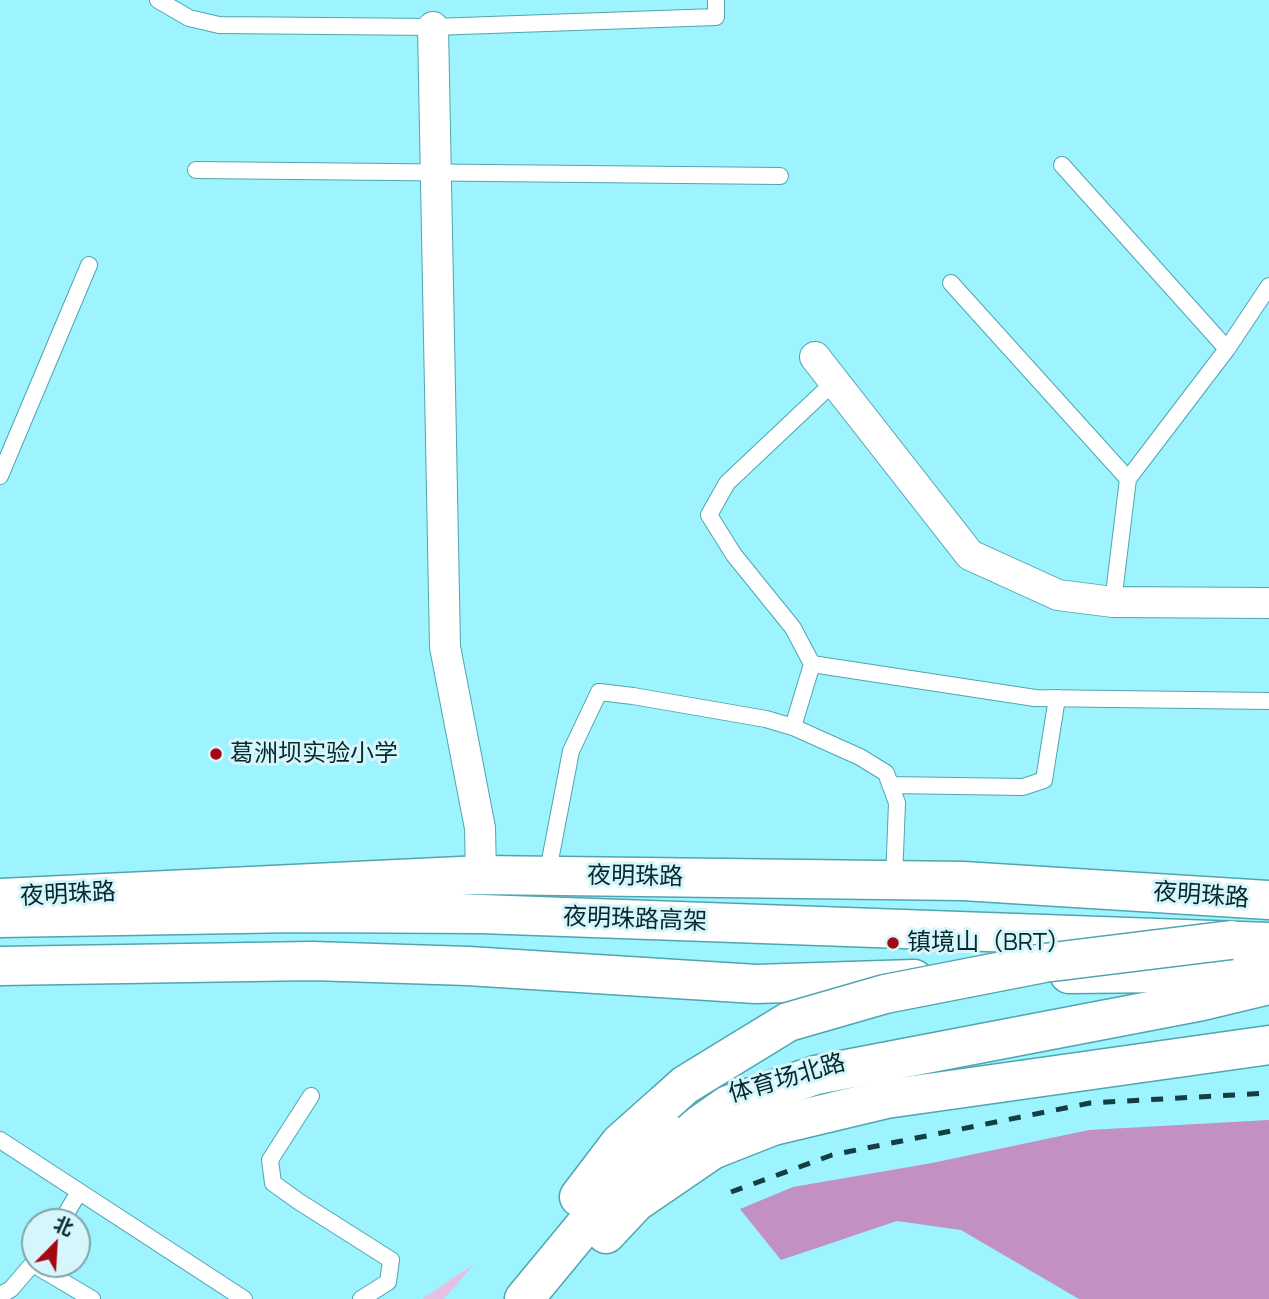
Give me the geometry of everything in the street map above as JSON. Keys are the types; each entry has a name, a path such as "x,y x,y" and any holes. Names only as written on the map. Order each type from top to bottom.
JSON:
{"main road":[{"name":"夜明珠路","path":"0,898 481,876 547,876 963,881 1269,900"},
{"name":"夜明珠路高架","path":"0,918 299,913 481,914 1269,942"},
{"path":"501,1299 620,1143 685,1085 788,1022 885,994 1044,963 1231,940"},
{"path":"0,966 312,961 468,966 756,984 1125,973 1269,972"},
{"path":"1104,1015 1153,999 1153,993 1146,984 1125,973"},
{"path":"1104,1015 1202,1001 1269,985"},
{"name":"体育场北路","path":"507,1299 617,1170 721,1097 814,1068 1104,1015"},
{"name":"体育场北路","path":"524,1299 624,1178 728,1105 816,1075 1104,1015"},
{"path":"544,1299 636,1202 712,1150 773,1126 886,1099 1269,1045"}],"street":[{"path":"433,27 445,647 480,828 481,876"},
{"path":"815,358 970,555 1058,595 1113,602 1269,603"}],"lane":[{"path":"158,0 189,18 219,25 433,27 716,17 716,0"},
{"path":"1062,165 1227,349"},
{"path":"196,170 780,176"},
{"path":"0,476 89,265"},
{"path":"951,283 1128,479"},
{"path":"1113,602 1128,479 1227,349 1269,286"},
{"path":"793,727 812,664 793,628 734,555 709,515 727,483 834,382"},
{"path":"812,664 1035,698 1269,701"},
{"path":"547,876 571,751 598,692 633,695 766,719 793,727 860,757 886,773 897,803 894,880"},
{"path":"890,785 1023,786 1044,780 1057,698"},
{"path":"311,1096 270,1160 273,1182 391,1260 388,1282 361,1299"},
{"path":"0,1140 244,1299"},
{"path":"69,1208 79,1192"},
{"path":"0,1295 11,1289 21,1278"},
{"path":"58,1278 92,1299"}],"shaded area":[{"path":"1269,1120 1269,1299 1079,1299 961,1230 897,1221 781,1260 740,1209 793,1187 932,1163 1089,1130"},
{"path":"474,1264 444,1299 422,1299"}],"railway":[{"path":"731,1192 832,1155 1090,1103 1269,1093"}],"place":[{"name":"葛洲坝实验小学","path":"216,754"},
{"name":"镇境山（BRT）","path":"893,943"}]}
